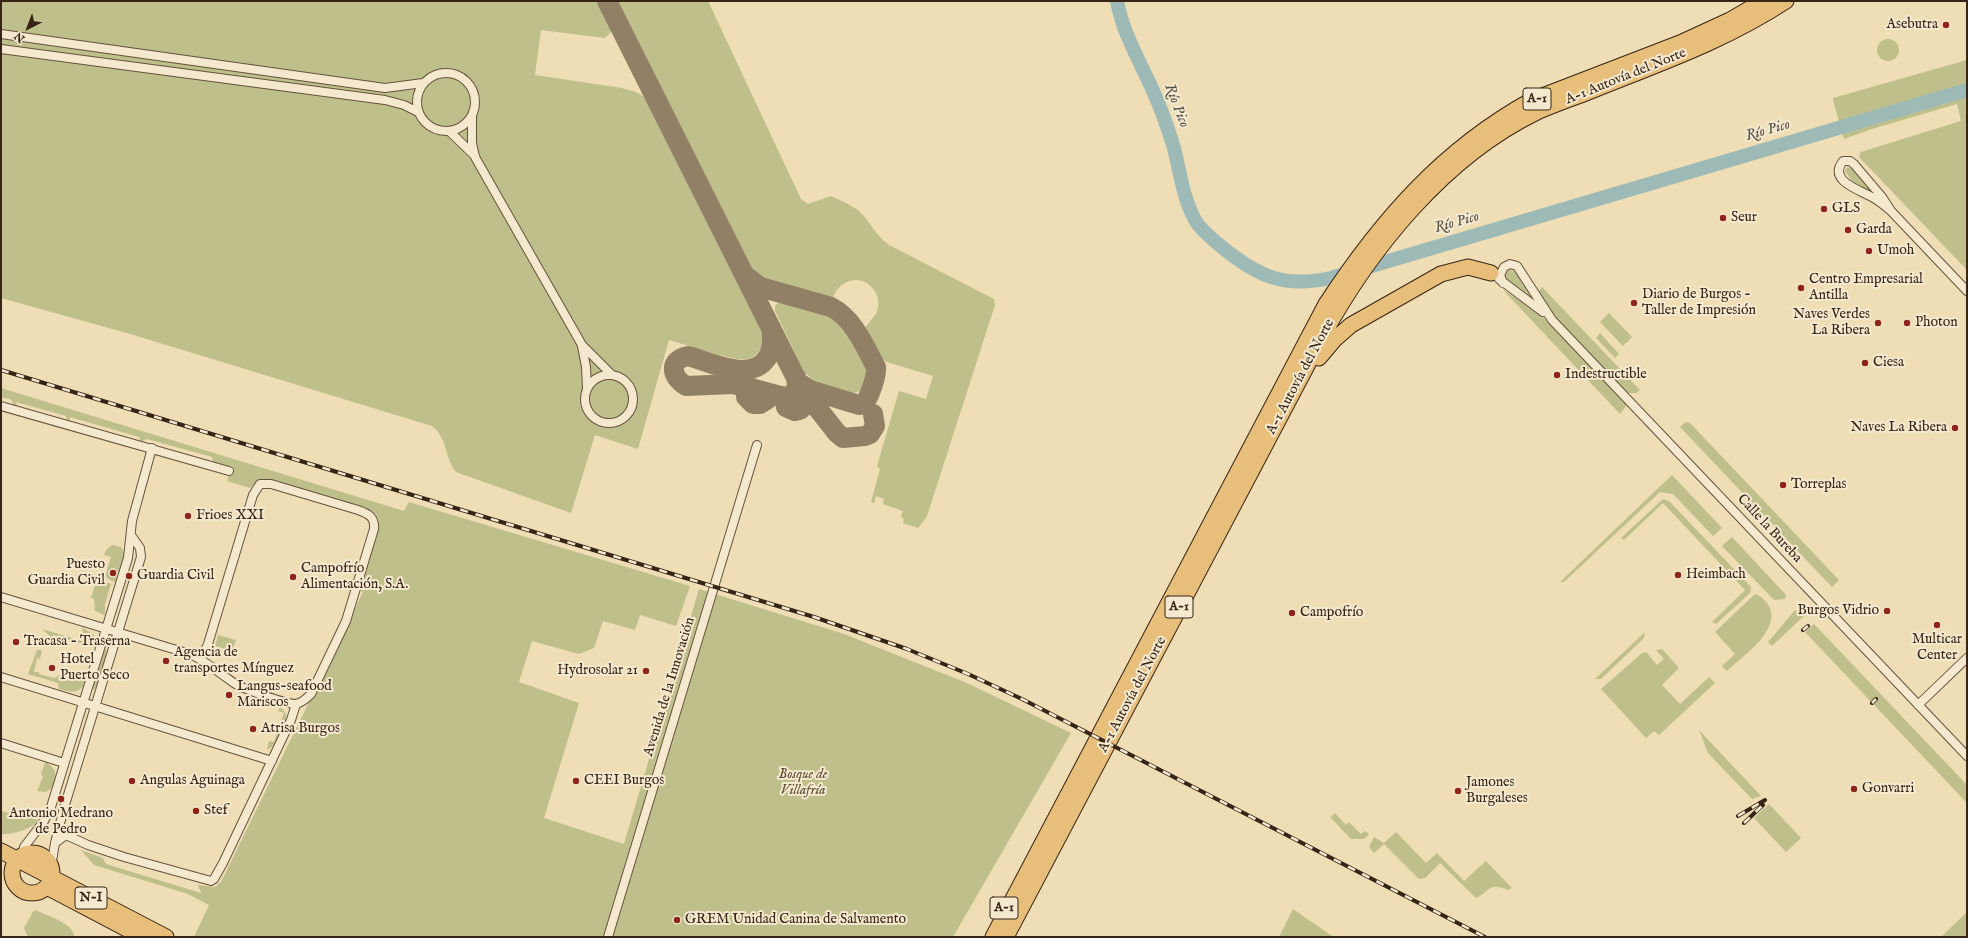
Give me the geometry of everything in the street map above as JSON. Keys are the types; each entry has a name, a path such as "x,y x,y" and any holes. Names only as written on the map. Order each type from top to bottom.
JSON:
{"highway":[{"name":"A-1 Autovía del Norte","path":"993,937 1326,304 1354,261 1377,231 1408,197 1449,158 1490,124 1532,100 1680,43 1730,20 1763,1"},
{"name":"A-1 Autovía del Norte","path":"1006,937 1321,339 1357,279 1406,216 1449,174 1489,140 1508,128 1539,112 1706,45 1756,20 1786,1"},
{"path":"1227,516 1247,491 1316,362 1342,332 1388,303 1441,274 1468,267 1491,273"},
{"name":"N-I","path":"1,851 13,861 50,877 166,937"},
{"path":"13,861 33,852 38,853 47,860 50,877"},
{"path":"1012,937 1039,886 1040,871"},
{"name":"N-I","path":"50,877 142,937"},
{"name":"A-1","path":"988,937 1009,900 1023,880"}],"street":[{"path":"1,34 385,88 423,83"},
{"path":"1,49 386,100 404,105 418,112"},
{"path":"439,73 458,75 466,81 472,88 475,97 475,107 472,116 466,124 449,132 439,131 430,127 418,112 416,102 418,92 423,83 430,77 439,73"},
{"path":"472,116 472,144 475,157"},
{"path":"449,132 475,157 582,345 612,375"},
{"path":"1890,211 1882,197 1854,164 1850,161 1844,161 1839,167 1839,174 1842,179 1851,187 1878,201 1890,211 1967,291"},
{"name":"Calle la Bureba","path":"1503,282 1500,275 1504,267 1510,264 1517,266 1552,320"},
{"name":"Calle la Bureba","path":"1491,273 1552,320 1967,756"},
{"path":"582,345 586,367 587,388 584,401 590,415 604,423 620,420 631,409 632,393 623,379 612,375 600,376 587,388"},
{"path":"1,406 229,471"},
{"name":"Avenida de la Innovación","path":"608,937 757,445"},
{"path":"13,861 44,821 51,807 128,558 132,521 152,448"},
{"path":"1,597 119,632 201,659 236,684 279,700 296,704 302,702 311,694 346,621 374,529 373,519 364,512 271,484 260,484 253,495 208,644 201,659"},
{"path":"50,877 55,843 87,730 96,707 141,557 140,548 131,535"},
{"path":"1918,705 1967,658"},
{"path":"1,677 272,761"},
{"path":"55,843 66,835 88,845 124,857 211,882 218,873 272,761 294,712 296,704"},
{"path":"1,744 64,763"}],"green space":[{"path":"1,1 598,1 613,30 605,38 541,30 535,75 622,88 636,92 646,98 763,330 763,344 756,355 747,359 740,359 731,358 669,340 638,449 595,435 571,513 456,472 449,460 441,436 432,426 127,333 1,298"},
{"path":"617,1 708,1 801,199 808,204 831,196 853,207 867,219 880,237 889,245 994,299 995,305 927,516 918,528 903,523 904,519 901,517 903,511 883,504 884,499 876,496 874,503 871,502 880,469 877,466 899,391 926,399 933,376 887,362 876,352 865,329 877,311 877,295 869,285 864,282 851,280 841,286 833,297 827,299 760,279 754,272"},
{"path":"1888,39 1896,42 1899,50 1896,58 1888,61 1880,58 1877,50 1880,42"},
{"path":"1967,60 1967,270 1859,157 1861,152 1961,121 1957,104 1872,129 1844,139 1833,98"},
{"path":"1847,167 1853,169 1879,198 1852,181 1845,171"},
{"path":"1510,270 1516,272 1534,301 1507,281 1505,273"},
{"path":"1542,287 1640,390 1636,393 1628,393 1555,317 1540,295 1539,291"},
{"path":"1503,290 1529,306 1544,318 1625,403 1626,406 1620,414"},
{"path":"784,301 831,315 845,325 865,358 868,367 862,388 858,392 850,394 818,384 804,372 775,311 775,306 779,302"},
{"path":"1609,313 1632,337 1623,346 1600,322"},
{"path":"1600,333 1619,354 1615,358 1596,338"},
{"name":"Bosque de Villafría","path":"1,388 404,511 409,502 690,586 676,626 640,615 635,630 603,621 594,648 579,654 532,641 519,682 579,703 544,818 624,844 699,589 844,634 967,683 1071,733 953,937 194,937 209,905 188,894 94,865 81,850 103,858 106,864 201,893 198,885 215,887 221,882 363,592 360,591 379,520 376,514 366,509 267,479 259,480 250,488 227,481 232,467 213,462 212,457 147,439 141,442 139,437 70,417 70,422 67,421 66,416 16,402 17,407 13,406 12,400 1,397"},
{"path":"1686,422 1690,423 1839,580 1832,587 1680,427"},
{"path":"1672,475 1722,528 1713,536 1673,494 1660,492 1564,582 1560,582"},
{"path":"1663,499 1669,501 1751,587 1750,593 1716,624 1712,622 1745,590 1663,503 1624,540 1621,538"},
{"path":"1732,537 1786,595 1785,599 1774,600 1722,546"},
{"path":"112,545 121,547 125,554 117,581 114,582 105,577 111,557 104,555 106,550"},
{"path":"97,578 111,584 105,604 105,615 95,611 94,599 91,598"},
{"path":"1755,594 1760,596 1767,603 1771,612 1771,622 1760,641 1727,671 1722,666 1735,654 1715,632"},
{"path":"1795,610 1797,612 1801,611 1805,615 1772,646 1768,642"},
{"path":"1814,624 1967,785 1967,803 1805,632"},
{"path":"82,627 94,635 97,648 53,635 52,638 42,629 85,642"},
{"path":"1645,632 1644,638 1601,679 1595,679"},
{"path":"218,635 236,640 232,651 215,646"},
{"path":"106,649 106,664 99,682 93,691 93,680 96,668 100,656"},
{"path":"1662,649 1679,668 1662,685 1680,704 1709,677 1715,683 1659,735 1654,731 1646,738 1601,689 1641,654 1646,652 1657,665 1664,659 1656,650"},
{"path":"37,650 42,650 40,659 37,658 34,672 39,672 39,674 54,678 64,673 87,680 82,688 72,692 59,689 58,683 28,674"},
{"path":"280,706 286,714 285,724 278,740 271,748 267,750 269,741 274,742 284,713 278,711"},
{"path":"1699,730 1761,796 1752,799 1708,753"},
{"path":"45,762 52,767 56,777 52,788 46,792 37,791 43,777 41,774"},
{"path":"1769,804 1801,838 1786,852 1754,818"},
{"path":"1,811 38,820 22,831 11,834 1,834"},
{"path":"1335,813 1346,825 1349,822 1361,834 1365,831 1369,834 1364,839 1351,839 1330,817"},
{"path":"1396,832 1426,863 1437,853 1464,881 1486,861 1512,888 1508,890 1493,887 1476,898 1440,863 1425,878 1419,879 1384,844 1374,853 1369,847 1374,837 1384,843"},
{"path":"1293,909 1332,936 1334,937 1279,937"},
{"path":"35,910 65,924 73,932 74,937 28,937 24,928"},
{"path":"1967,912 1967,937 1941,937"}],"waterway":[{"name":"Río Pico","path":"1117,1 1125,29 1165,120 1174,148 1185,194 1195,220 1212,239 1236,258 1261,273 1286,281 1299,282 1331,278 1967,90"}],"taxiway":[{"path":"607,1 800,386 837,433 843,438 865,436 870,434 875,426 873,414"},
{"path":"747,277 760,287 831,307 839,312 858,333 876,367 870,393 865,402 859,405 810,390 801,384"},
{"path":"771,328 772,340 770,351 767,358 760,365 751,369 729,369 688,356 677,361 674,369 677,378 686,386 733,384 785,397 794,393 797,384 796,377"},
{"path":"768,399 760,404 753,404 746,397 747,387 784,397 786,407 795,411 803,408 805,401 800,386"}],"railway":[{"path":"1,370 814,617 907,649 968,674 1022,699 1485,937"},
{"path":"1803,630 1808,626"},
{"path":"1872,703 1876,699"},
{"path":"1738,816 1765,800"},
{"path":"1744,823 1763,805"}],"place":[{"name":"Asebutra","path":"1946,25"},
{"name":"GLS","path":"1824,209"},
{"name":"Seur","path":"1723,218"},
{"name":"Garda","path":"1848,230"},
{"name":"Umoh","path":"1869,251"},
{"name":"Centro Empresarial Antilla","path":"1801,288"},
{"name":"Diario de Burgos - Taller de Impresión","path":"1634,303"},
{"name":"Naves Verdes La Ribera","path":"1878,323"},
{"name":"Photon","path":"1907,323"},
{"name":"Ciesa","path":"1865,363"},
{"name":"Indestructible","path":"1557,375"},
{"name":"Naves La Ribera","path":"1955,428"},
{"name":"Torreplas","path":"1783,485"},
{"name":"Frioes XXI","path":"188,516"},
{"name":"Puesto Guardia Civil","path":"113,573"},
{"name":"Heimbach","path":"1678,575"},
{"name":"Guardia Civil","path":"129,576"},
{"name":"Campofrío Alimentación, S.A.","path":"293,577"},
{"name":"Burgos Vidrio","path":"1887,611"},
{"name":"Campofrío","path":"1292,613"},
{"name":"Multicar Center","path":"1937,625"},
{"name":"Tracasa - Traserna","path":"16,642"},
{"name":"Agencia de transportes Mínguez","path":"166,661"},
{"name":"Hotel Puerto Seco","path":"52,668"},
{"name":"Hydrosolar 21","path":"646,671"},
{"name":"Langus-seafood Mariscos","path":"229,695"},
{"name":"Atrisa Burgos","path":"253,729"},
{"name":"Angulas Aguinaga","path":"132,781"},
{"name":"CEEI Burgos","path":"576,781"},
{"name":"Gonvarri","path":"1854,789"},
{"name":"Jamones Burgaleses","path":"1458,791"},
{"name":"Antonio Medrano de Pedro","path":"61,799"},
{"name":"Stef","path":"196,811"},
{"name":"GREM Unidad Canina de Salvamento","path":"677,920"}]}
